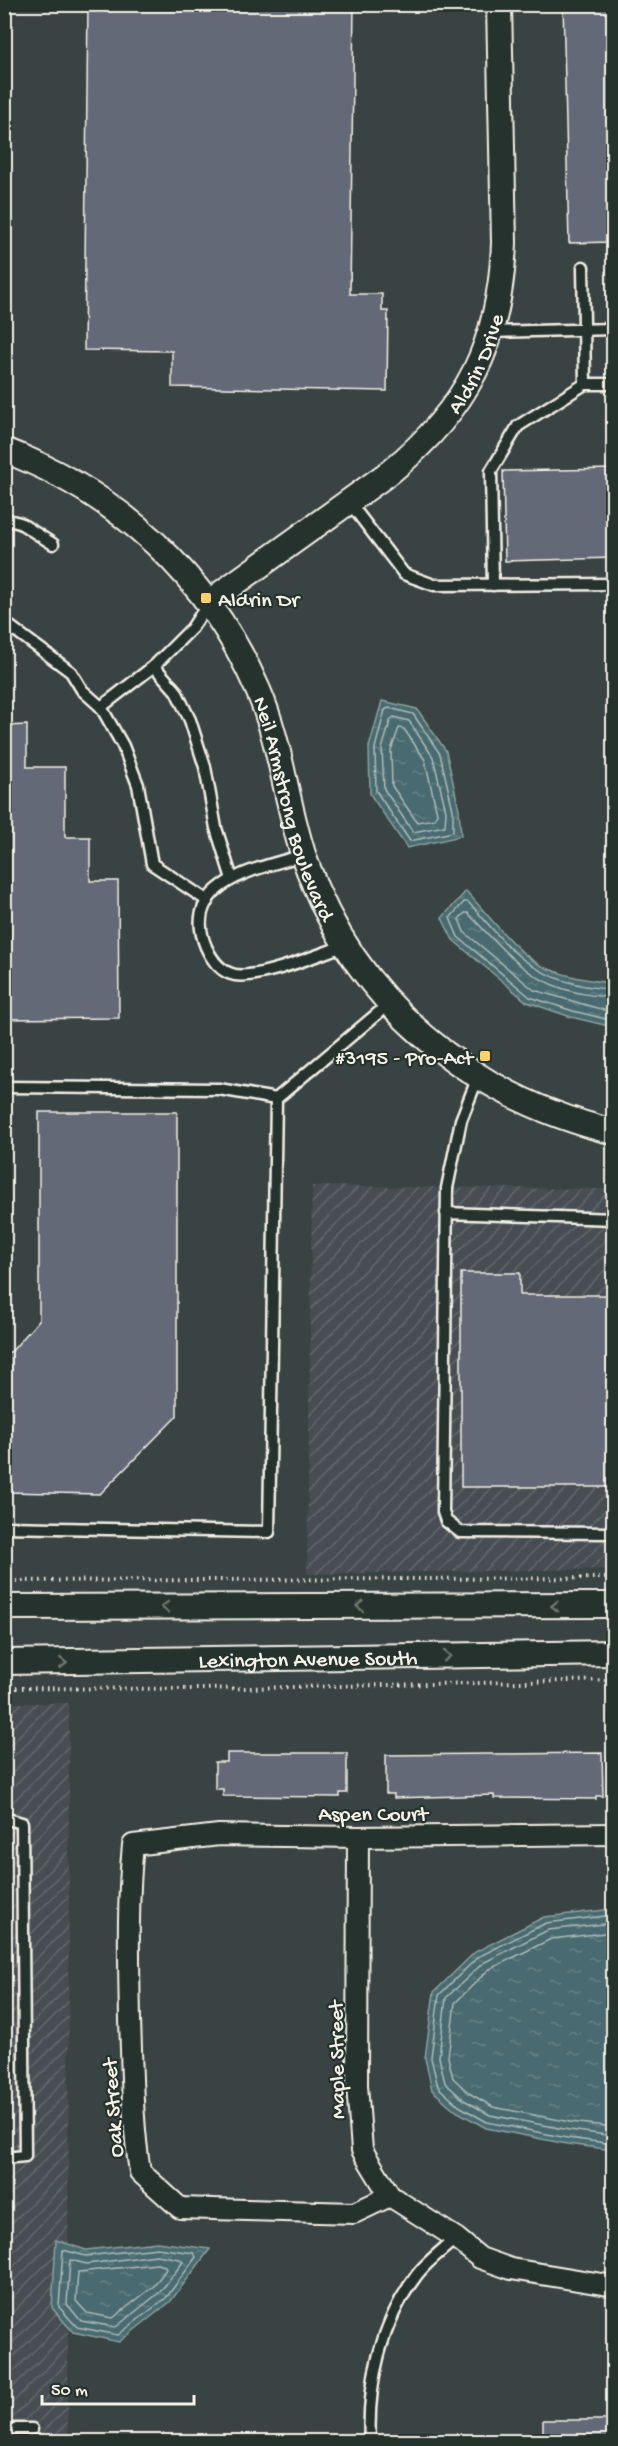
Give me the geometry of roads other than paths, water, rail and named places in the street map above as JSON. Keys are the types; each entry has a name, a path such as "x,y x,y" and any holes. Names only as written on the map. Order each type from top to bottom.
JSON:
{"street":[{"name":"Aldrin Drive","path":"209,602 398,465 438,427 459,400 476,371 491,332 500,296 504,243 499,4"},
{"name":"Neil Armstrong Boulevard","path":"4,450 74,482 112,506 148,535 180,567 209,602 236,644 259,691 275,739 295,827 320,896 360,967 390,1003 428,1041 478,1077 519,1100 554,1114 614,1132"},
{"path":"4,1607 614,1605"},
{"name":"Lexington Avenue South","path":"4,1662 75,1663 614,1653"},
{"name":"Aspen Court","path":"133,1845 219,1835 358,1837 614,1834"},
{"name":"Maple Street","path":"358,1837 357,2085 362,2150 390,2196 456,2238 480,2258 496,2265 614,2286"},
{"name":"Oak Street","path":"133,1845 128,1890 130,1991 133,2127 140,2172 180,2208 354,2213 390,2196"}],"lane":[{"path":"583,267 585,384"},
{"path":"491,332 614,329"},
{"path":"493,585 490,471 518,426 585,384 614,384"},
{"path":"349,502 404,574 434,585 614,584"},
{"path":"4,519 20,523 53,544"},
{"path":"101,707 154,666 192,628 209,602"},
{"path":"4,622 71,672 82,690 101,707 123,746 138,785 152,864 208,901"},
{"path":"154,666 176,691 190,720 205,767 216,828 232,879"},
{"path":"304,855 244,873 214,891 203,913 203,939 214,963 233,974 264,971 346,945"},
{"path":"4,1527 269,1532 276,1099 390,1003"},
{"path":"478,1077 461,1120 447,1188 443,1512 446,1521 460,1532 614,1533"},
{"path":"4,1087 219,1089 276,1099"},
{"path":"446,1214 614,1219"},
{"path":"4,1818 22,1823 25,2156 4,2158"},
{"path":"370,2442 369,2412 380,2346 397,2304 417,2274 456,2238"},
{"path":"4,2429 32,2429"}],"water":[{"path":"382,701 417,709 446,751 459,809 461,836 407,848 370,794 369,747"},
{"path":"466,891 503,933 535,962 571,976 613,983 613,1027 571,1017 527,1002 453,940 442,918"},
{"path":"613,1909 613,2150 567,2144 486,2128 456,2111 432,2090 425,2058 434,1992 475,1952 544,1917"},
{"path":"56,2240 86,2250 157,2242 210,2249 170,2302 119,2342 73,2332 52,2308"}],"place":[{"name":"Aldrin Dr","path":"206,598"},
{"name":"#3195 - Pro-Act","path":"485,1056"}]}
